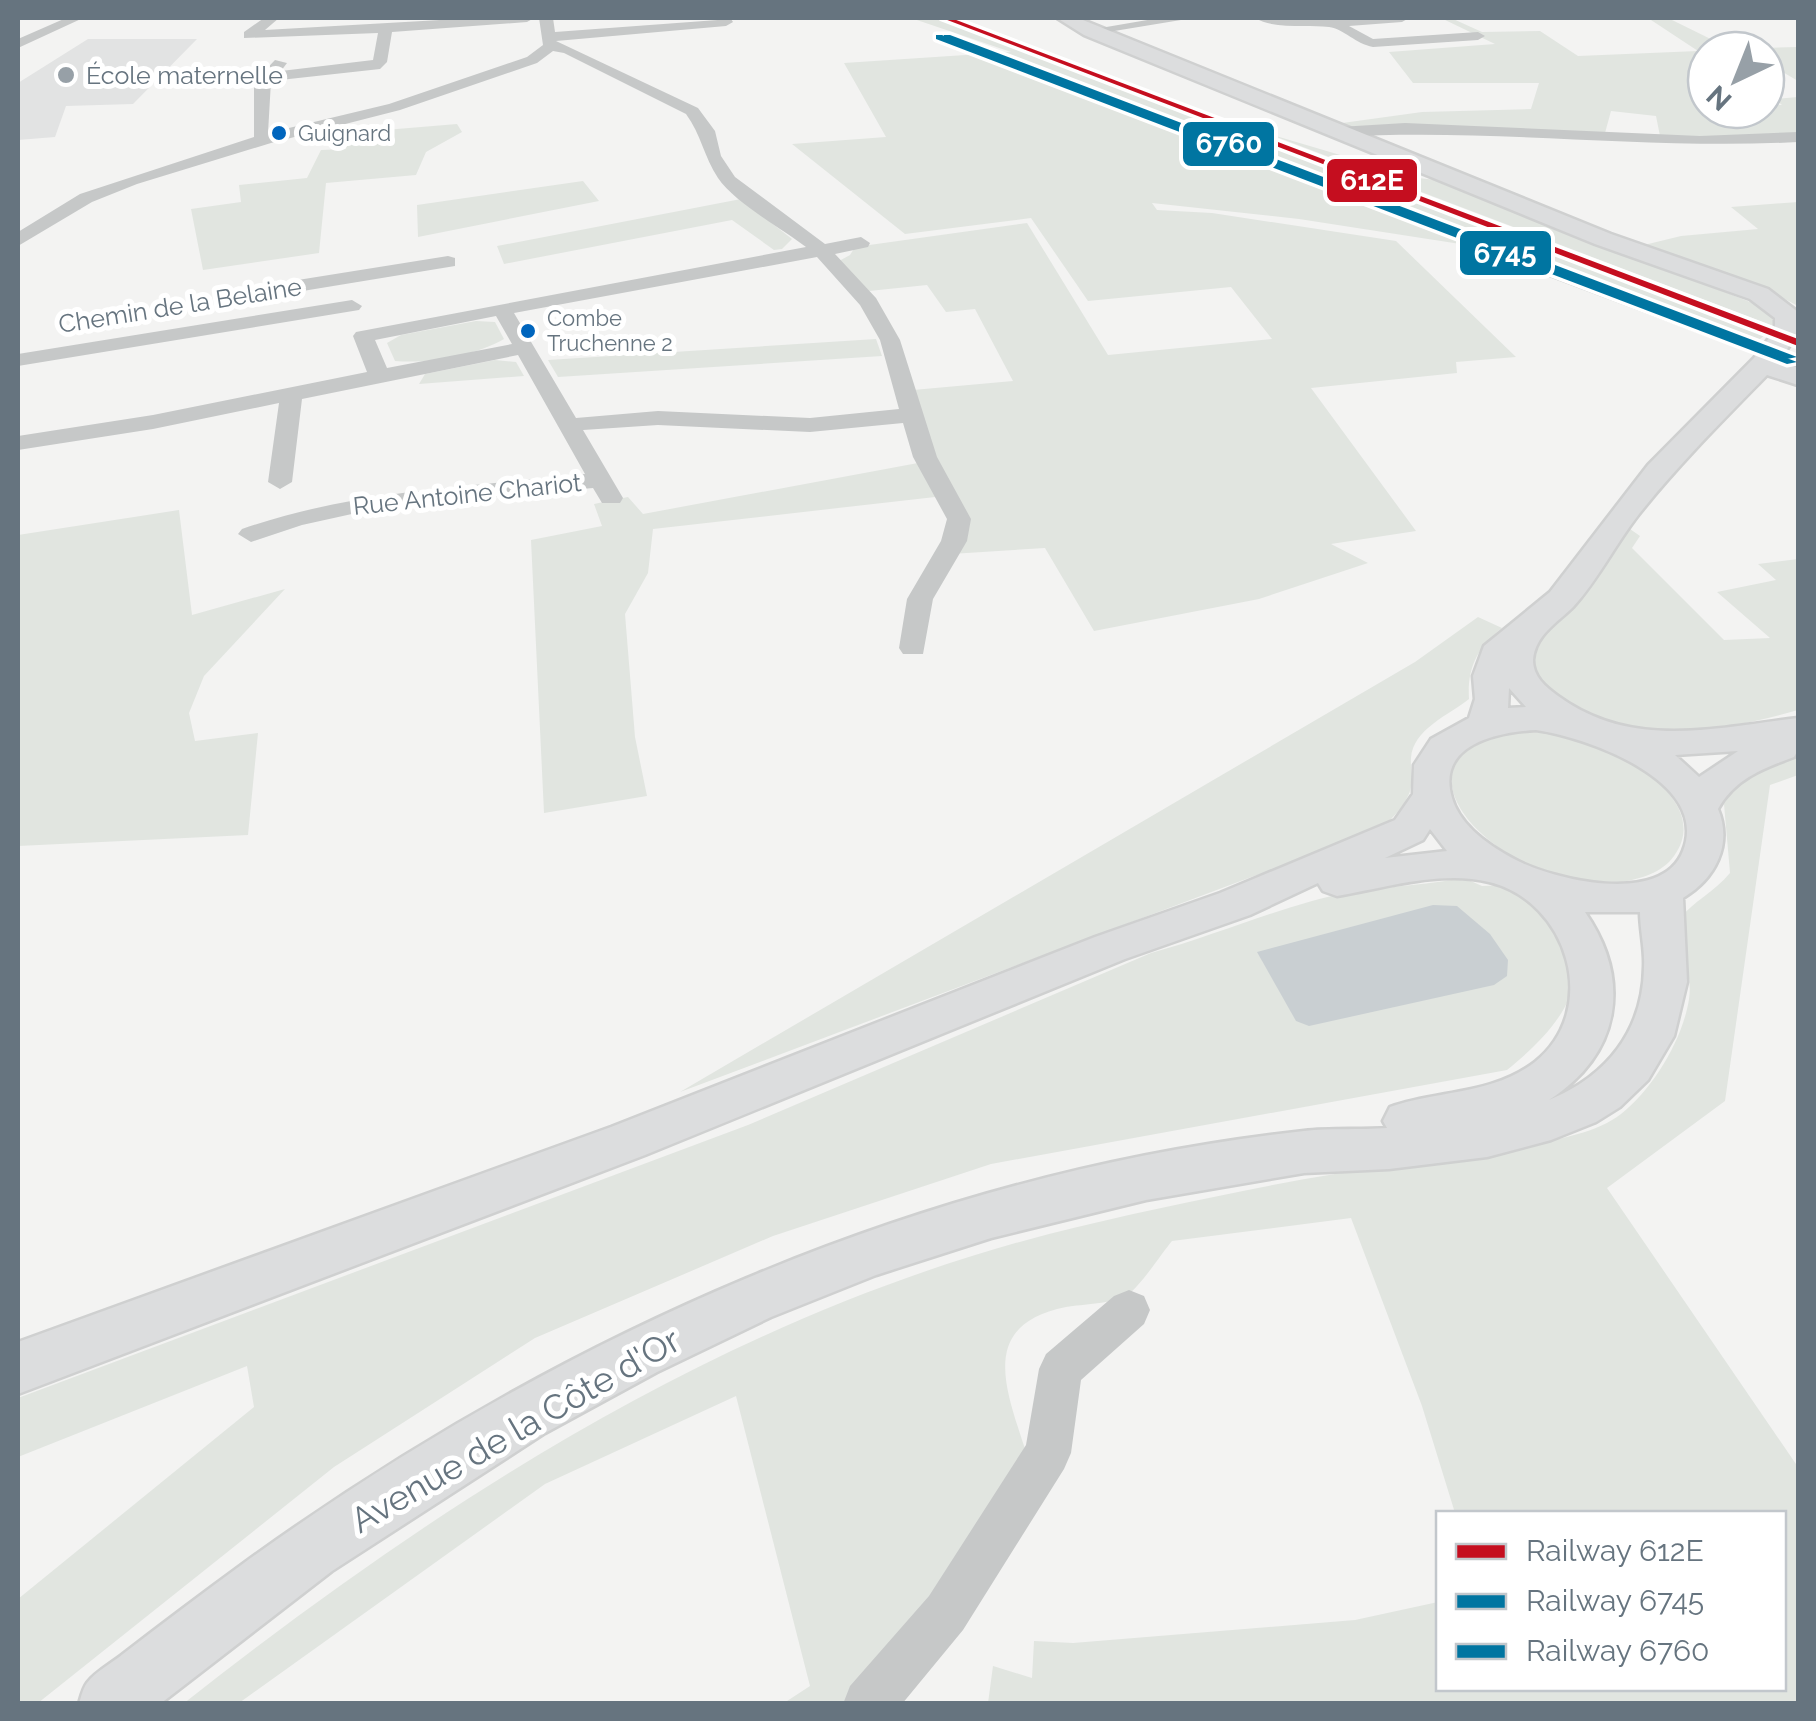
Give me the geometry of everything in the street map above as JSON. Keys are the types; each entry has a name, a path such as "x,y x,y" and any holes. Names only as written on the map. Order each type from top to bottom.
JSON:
{"main road":[{"path":"1066,18 1603,239 1759,294 1784,309 1790,320 1788,330 1768,359 1658,471 1562,599 1496,654 1490,676 1494,699 1486,722"},
{"path":"1768,359 1798,377"},
{"path":"1534,623 1517,654 1517,669 1529,690 1573,723"},
{"path":"18,1368 628,1141 1110,948 1236,904 1340,880 1435,865 1517,877 1575,896 1614,899 1664,890 1684,879 1705,847 1706,828 1699,809 1678,778 1624,741 1573,723 1518,718 1486,722 1445,744 1432,767 1432,795 1454,834 1517,877"},
{"path":"1624,741 1700,744 1798,730"},
{"path":"1699,809 1716,780 1729,770 1798,742"},
{"path":"1236,904 1286,879 1397,838 1419,818 1432,795"},
{"name":"Avenue de la Côte d'Or","path":"1309,1151 1349,1133 1520,1095 1571,1053 1594,1007 1592,962 1583,938 1569,918 1517,877"},
{"name":"Avenue de la Côte d'Or","path":"110,1704 190,1638 312,1549 434,1469 578,1386 699,1326 814,1276 990,1216 1094,1190 1309,1151 1358,1151 1518,1129 1575,1112 1625,1076 1654,1033 1664,993 1666,958 1658,929 1664,890"}],"street":[{"path":"18,44 76,18"},
{"path":"272,18 249,34 526,18"},
{"path":"546,18 549,41"},
{"path":"1090,30 1186,18"},
{"path":"1262,18 1300,24 1402,18"},
{"path":"20,236 99,192 265,138 394,106 532,60 549,41 726,22"},
{"path":"1335,22 1373,44 1478,36"},
{"path":"268,77 376,66 386,28"},
{"path":"265,138 260,134 262,82 308,32"},
{"path":"549,41 692,110 707,132 713,156 728,180 820,248 852,280 876,315 890,340 924,457 947,492 958,520 954,541 920,598 913,648"},
{"path":"1340,132 1444,129 1714,141 1798,137"},
{"path":"363,336 861,243"},
{"path":"1524,261 1768,359"},
{"path":"248,321 240,295 448,262"},
{"path":"345,280 380,376"},
{"name":"Chemin de la Belaine","path":"18,360 352,306"},
{"path":"502,309 568,426 597,421 661,420 810,425 911,415"},
{"path":"18,443 114,429 524,348"},
{"path":"278,504 291,394"},
{"name":"Rue Antoine Chariot","path":"251,534 278,504 605,489 568,426"},
{"path":"868,1704 946,1613 1048,1453 1061,1369 1129,1310"}],"shaded area":[{"path":"911,18 939,18 1766,334 1754,344 1499,250 1299,219 1152,203 1157,210 1212,213 1396,241 1516,357 1456,362 1457,373 1311,388 1416,531 1331,544 1368,563 1259,599 1094,631 1045,548 951,554 958,541 913,390 1013,381 975,309 946,312 927,285 869,291 839,261 855,247 1027,223 1108,355 1272,339 1231,287 1088,301 1031,218 905,234 792,144 886,137 844,63 1011,52"},
{"path":"1441,18 1451,18 1482,32 1540,31 1578,56 1686,52 1686,130 1786,130 1786,98 1798,97 1798,136 1660,136 1656,116 1611,111 1605,133 1346,128 1335,124 1422,112 1531,109 1539,83 1413,83 1389,52 1495,44"},
{"path":"1670,19 1692,30 1686,30 1686,43 1651,20"},
{"path":"88,39 197,39 133,104 66,106 55,137 18,140 18,83"},
{"path":"1786,47 1798,47 1798,81 1786,74"},
{"path":"457,124 462,132 426,152 416,175 326,183 319,253 203,270 191,209 241,202 239,185 307,178 321,150 346,149 349,133"},
{"path":"1269,134 1418,178 1446,181 1770,310 1779,324 1776,327"},
{"path":"583,181 599,201 418,237 417,205"},
{"path":"741,199 792,239 782,249 774,250 732,220 504,264 497,246"},
{"path":"1798,202 1798,306 1758,285 1640,246 1681,236 1758,229 1731,207"},
{"path":"476,321 495,322 504,339 451,358 422,361 395,361 387,343 401,335"},
{"path":"876,339 882,356 558,377 548,360"},
{"path":"495,360 516,362 524,376 419,384 425,374"},
{"path":"918,463 944,496 653,529 648,573 625,614 635,737 647,796 544,813 531,540 602,526 594,504 628,497 643,514"},
{"path":"179,510 192,615 285,589 204,676 189,713 195,741 258,733 248,835 18,846 18,535"},
{"path":"1630,529 1640,536 1632,548 1724,640 1770,638 1717,592 1776,580 1758,564 1798,559 1798,710 1709,729 1648,730 1589,715 1558,698 1534,674 1536,643"},
{"path":"1478,617 1502,628 1476,659 1469,699 1418,739 1411,758 1408,796 1380,829 1340,850 1254,876 680,1092 1415,662"},
{"path":"1519,732 1558,734 1589,742 1654,779 1671,796 1681,815 1683,835 1674,856 1657,871 1636,879 1578,881 1536,868 1499,848 1470,822 1454,794 1454,768 1474,746"},
{"path":"1798,757 1798,775 1770,785 1725,1101 1607,1188 1798,1467 1798,1703 988,1703 993,1666 1032,1678 1034,1641 1073,1643 1355,1620 1436,1602 1436,1691 1786,1691 1786,1511 1454,1511 1422,1406 1351,1218 1172,1241 1127,1295 1066,1307 1038,1316 1019,1329 1009,1345 1005,1364 1012,1408 1027,1455 958,1560 847,1703 784,1703 810,1686 736,1396 545,1484 239,1703 183,1704 382,1556 486,1487 701,1366 814,1314 929,1270 1077,1227 1304,1179 1555,1140 1607,1123 1644,1091 1665,1062 1680,1030 1690,990 1679,919 1730,873 1724,804 1738,785 1765,768"},
{"path":"1464,878 1482,886 1509,885 1518,892 1559,934 1575,970 1567,1004 1557,1020 1507,1070 991,1164 773,1236 535,1338 334,1467 38,1703 18,1703 18,1599 254,1407 247,1366 18,1457 18,1398 748,1125 1151,953 1331,896"},
{"path":"1433,905 1457,906 1490,934 1508,960 1507,976 1494,985 1309,1026 1296,1021 1257,952"}],"rail line":[{"name":"612E","path":"946,18 1798,343"},
{"name":"6745","path":"939,37 1791,362"},
{"name":"6760","path":"947,37 1791,357"}],"place":[{"name":"École maternelle","path":"66,75"},
{"name":"Guignard","path":"279,133"},
{"name":"Combe Truchenne 2","path":"528,331"}]}
